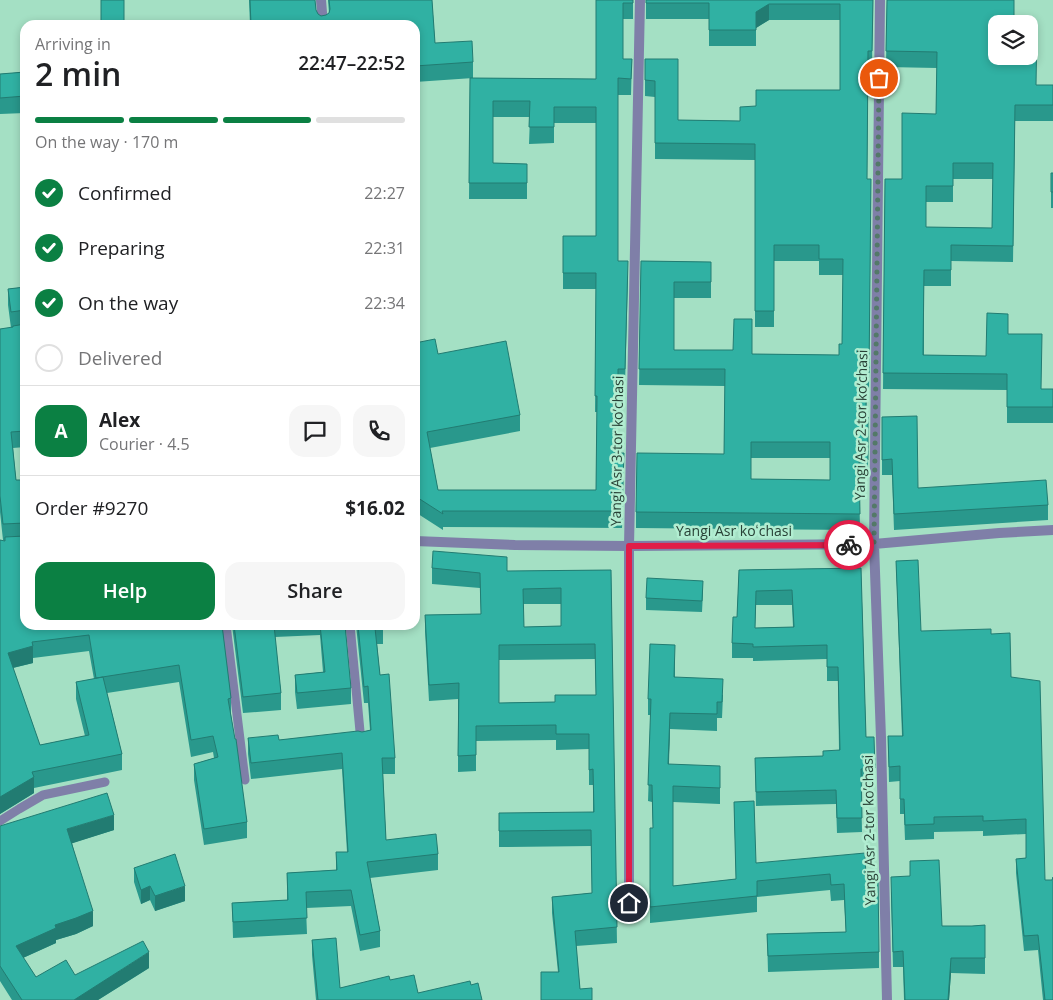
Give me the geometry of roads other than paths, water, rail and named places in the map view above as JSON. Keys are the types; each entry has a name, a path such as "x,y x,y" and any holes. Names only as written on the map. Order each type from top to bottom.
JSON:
{"street":[{"path":"321,0 323,20"},
{"name":"Yangi Asr 3-tor koʼchasi","path":"629,903 629,546 640,0"},
{"name":"Yangi Asr 2-tor koʼchasi","path":"880,0 874,544 887,1000"},
{"name":"Yangi Asr koʻchasi","path":"420,541 515,545 629,546 874,544 1053,530"}],"lane":[{"path":"227,630 245,780"},
{"path":"350,630 360,742"},
{"path":"0,822 19,808 43,796 105,782"}]}
